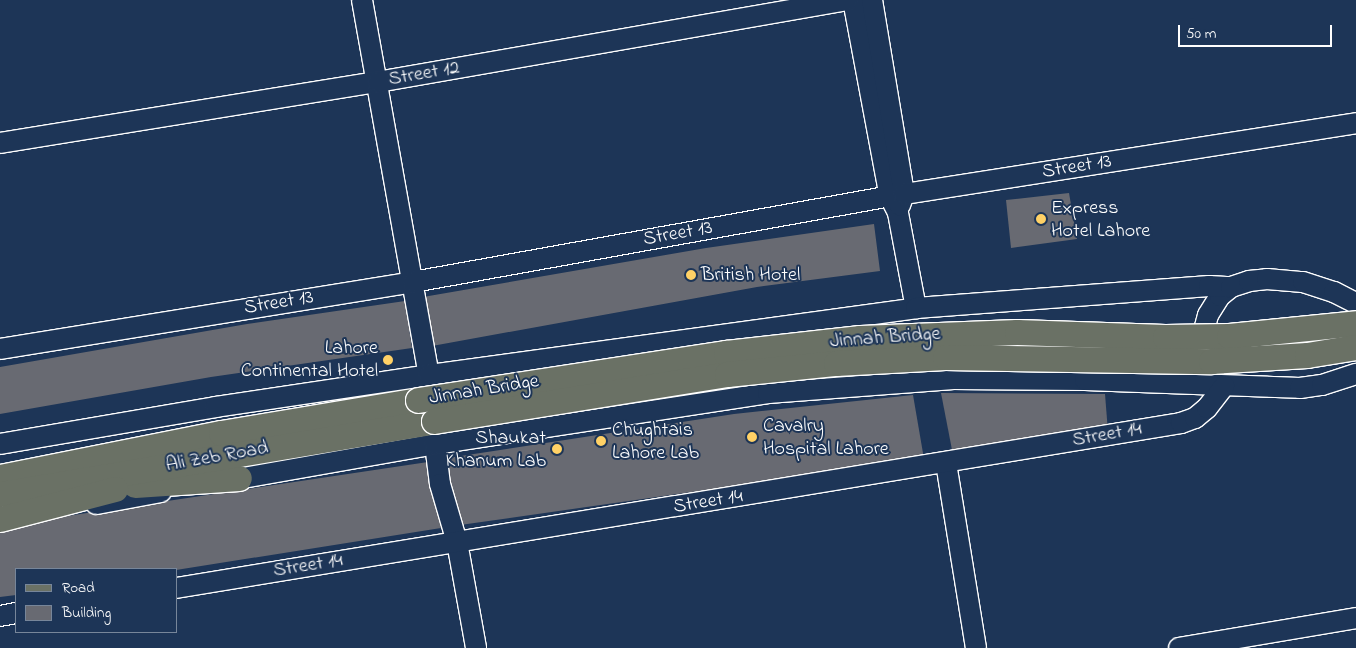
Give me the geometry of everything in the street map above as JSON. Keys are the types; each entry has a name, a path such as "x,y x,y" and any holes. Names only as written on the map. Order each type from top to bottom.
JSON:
{"main road":[{"name":"Jinnah Bridge","path":"418,400 726,353 860,338 1017,332 1165,338 1229,336 1354,310"},
{"name":"Jinnah Bridge","path":"434,432 727,374 819,364 945,356 1211,361 1291,357 1356,347"},
{"name":"Ali Zeb Road","path":"0,477 221,433 418,400"},
{"name":"Ali Zeb Road","path":"0,495 280,446 434,432"},
{"path":"0,520 280,446"},
{"path":"0,495 239,478"}],"street":[{"path":"362,0 430,375"},
{"name":"Street 12","path":"0,143 378,82 847,0"},
{"path":"853,0 897,201 916,308"},
{"path":"872,0 897,201"},
{"name":"Street 13","path":"0,348 413,282 1356,123"},
{"path":"0,444 216,407 430,375 916,308 1209,286 1231,287 1248,281 1284,280 1303,282 1334,292 1354,310"},
{"path":"1224,386 1206,363 1200,345 1208,314 1213,304 1231,287"},
{"path":"0,520 239,478 434,432 768,393 953,379 1085,380 1300,388 1322,385 1354,371"},
{"name":"Street 14","path":"178,588 1181,423 1195,418 1207,408 1224,386"},
{"path":"216,407 221,433"},
{"path":"434,432 440,484 457,542 476,648"},
{"path":"946,463 976,648"},
{"path":"0,616 15,613"},
{"path":"1179,648 1356,618"}],"building":[{"name":"Express Hotel Lahore","path":"1069,193 1077,239 1011,248 1006,200"},
{"path":"874,224 880,271 757,287 432,346 423,297 706,248"},
{"path":"405,301 412,348 211,377 0,414 0,367 247,324"},
{"path":"941,393 1105,394 1108,432 953,455"},
{"path":"913,395 924,459 453,526 441,459 734,414"},
{"path":"428,462 441,528 178,570 178,568 15,568 15,595 0,597 0,526"}],"place":[{"name":"Express Hotel Lahore","path":"1041,219"},
{"name":"British Hotel","path":"691,275"},
{"name":"Lahore Continental Hotel","path":"388,360"},
{"name":"Cavalry Hospital Lahore","path":"752,437"},
{"name":"Chughtais Lahore Lab","path":"601,441"},
{"name":"Shaukat Khanum Lab","path":"557,449"}]}
